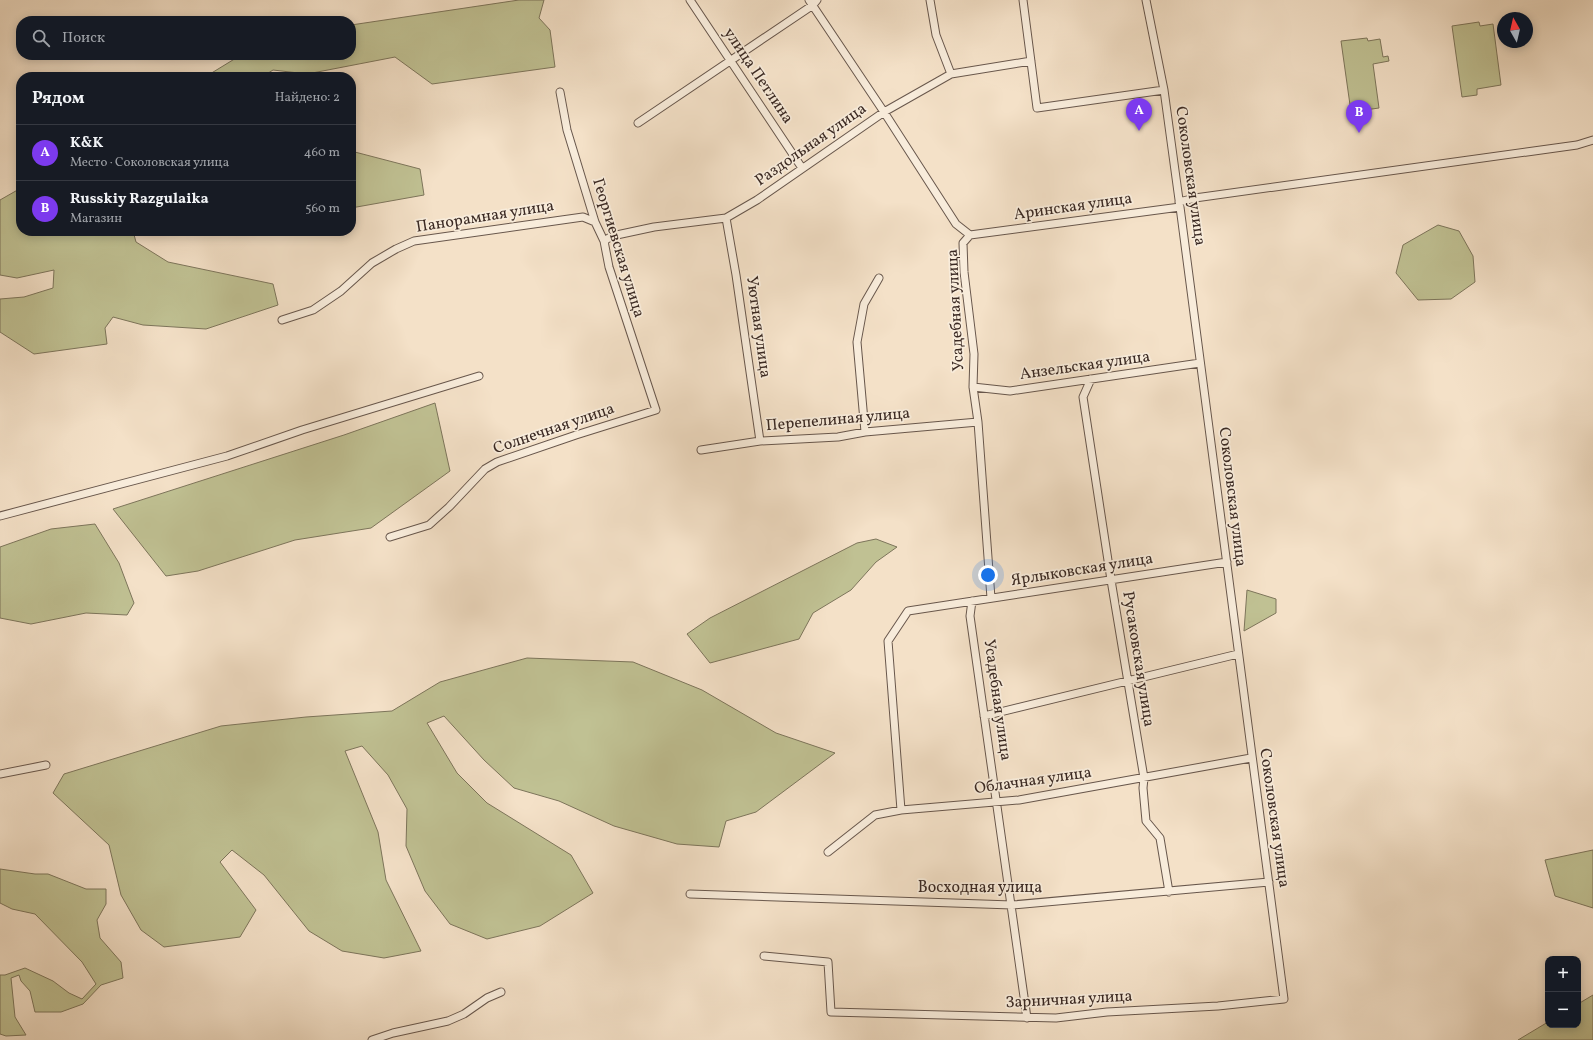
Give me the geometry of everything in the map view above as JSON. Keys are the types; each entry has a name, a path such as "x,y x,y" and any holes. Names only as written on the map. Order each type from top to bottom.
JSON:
{"street":[{"name":"улица Петлина","path":"690,0 802,168"},
{"path":"930,0 936,35 951,74"},
{"path":"1023,0 1038,108 1164,90"},
{"name":"Соколовская улица","path":"1146,0 1164,90 1180,204 1251,758 1284,999"},
{"path":"638,123 813,2"},
{"name":"Усадебная улица","path":"813,2 956,224 970,235 963,243 964,272 974,354 973,387 978,422 991,598"},
{"name":"Раздольная улица","path":"604,241 612,236 654,228 726,218 757,200 884,112 951,74 1031,61"},
{"name":"Георгиевская улица","path":"560,92 567,130 595,222 604,241 609,267 656,410"},
{"name":"Аринская улица","path":"970,235 1180,204 1195,198 1577,145 1593,140"},
{"name":"Панорамная улица","path":"282,320 313,310 341,291 372,262 414,242 583,217 595,222"},
{"name":"Уютная улица","path":"726,218 736,275 760,440"},
{"path":"865,432 857,342 864,304 879,278"},
{"name":"Анзельская улица","path":"973,387 1010,390 1200,364"},
{"path":"0,516 227,456 302,430 479,376"},
{"name":"Русаковская улица","path":"1091,379 1083,397 1127,682 1144,778 1143,788 1146,821 1160,838 1169,892"},
{"name":"Солнечная улица","path":"390,537 429,525 449,507 485,469 497,462 656,410"},
{"name":"Перепелиная улица","path":"701,450 760,440 838,437 865,432 978,422"},
{"name":"Ярлыковская улица","path":"901,810 888,641 908,611 1227,562"},
{"name":"Усадебная улица","path":"972,601 970,616 1027,1018"},
{"path":"984,716 1238,654"},
{"name":"Облачная улица","path":"828,852 875,815 901,810 1019,800 1251,758"},
{"path":"0,774 46,765"},
{"name":"Восходная улица","path":"690,894 1012,905 1269,882"},
{"name":"Зарничная улица","path":"764,956 828,962 831,1012 1056,1018 1107,1012 1218,1006 1284,999"},
{"path":"372,1040 393,1032 448,1021 464,1014 487,998 501,992"}],"green space":[{"path":"519,0 544,0 539,18 550,30 555,67 432,84 395,57 317,72 290,72 273,70 270,72 213,72 233,60 356,60 356,24"},
{"path":"1479,22 1480,26 1493,24 1501,85 1477,89 1477,95 1462,97 1452,26"},
{"path":"1367,38 1368,41 1380,39 1383,57 1388,56 1389,61 1373,64 1379,108 1351,112 1341,41"},
{"path":"356,152 420,169 424,195 356,207"},
{"path":"16,191 16,236 134,236 136,242 168,262 273,284 278,305 206,329 143,325 113,317 105,328 107,344 34,354 0,332 0,299 24,297 53,288 54,270 17,278 0,275 0,200"},
{"path":"1438,225 1459,231 1473,256 1475,282 1451,299 1418,300 1396,273 1403,245"},
{"path":"435,403 450,471 371,528 295,540 198,571 166,576 113,509 344,435"},
{"path":"95,524 119,563 134,603 127,615 86,613 31,624 0,618 0,547 51,529"},
{"path":"876,539 897,547 876,562 851,590 813,613 799,639 710,663 687,634 710,618 857,543"},
{"path":"1247,590 1276,599 1276,613 1244,631"},
{"path":"527,658 633,662 702,690 776,733 835,753 756,812 726,821 719,847 677,844 614,826 559,801 514,788 484,760 444,716 427,723 457,773 487,803 571,855 593,893 540,926 487,939 450,924 425,891 406,846 407,809 388,775 362,746 345,751 378,832 386,880 421,951 384,958 342,951 309,931 264,875 232,850 220,862 256,910 240,937 164,947 141,930 121,895 109,845 53,793 64,774 221,726 306,717 392,711 440,682"},
{"path":"1593,850 1593,908 1555,896 1545,860"},
{"path":"0,869 35,874 48,874 86,889 106,889 106,904 97,920 100,938 121,962 123,978 101,985 83,1004 61,1012 35,1012 30,991 21,981 19,975 11,978 15,1017 26,1035 6,1036 0,1034 0,975 5,975 25,968 53,981 69,993 82,999 96,984 82,962 35,914 12,909 0,903"},
{"path":"1593,995 1593,1040 1518,1040 1545,1024 1545,1028 1581,1028 1581,1002"}],"place":[{"name":"K&K","path":"1139,131"},
{"name":"Russkiy Razgulaika","path":"1359,133"}]}
